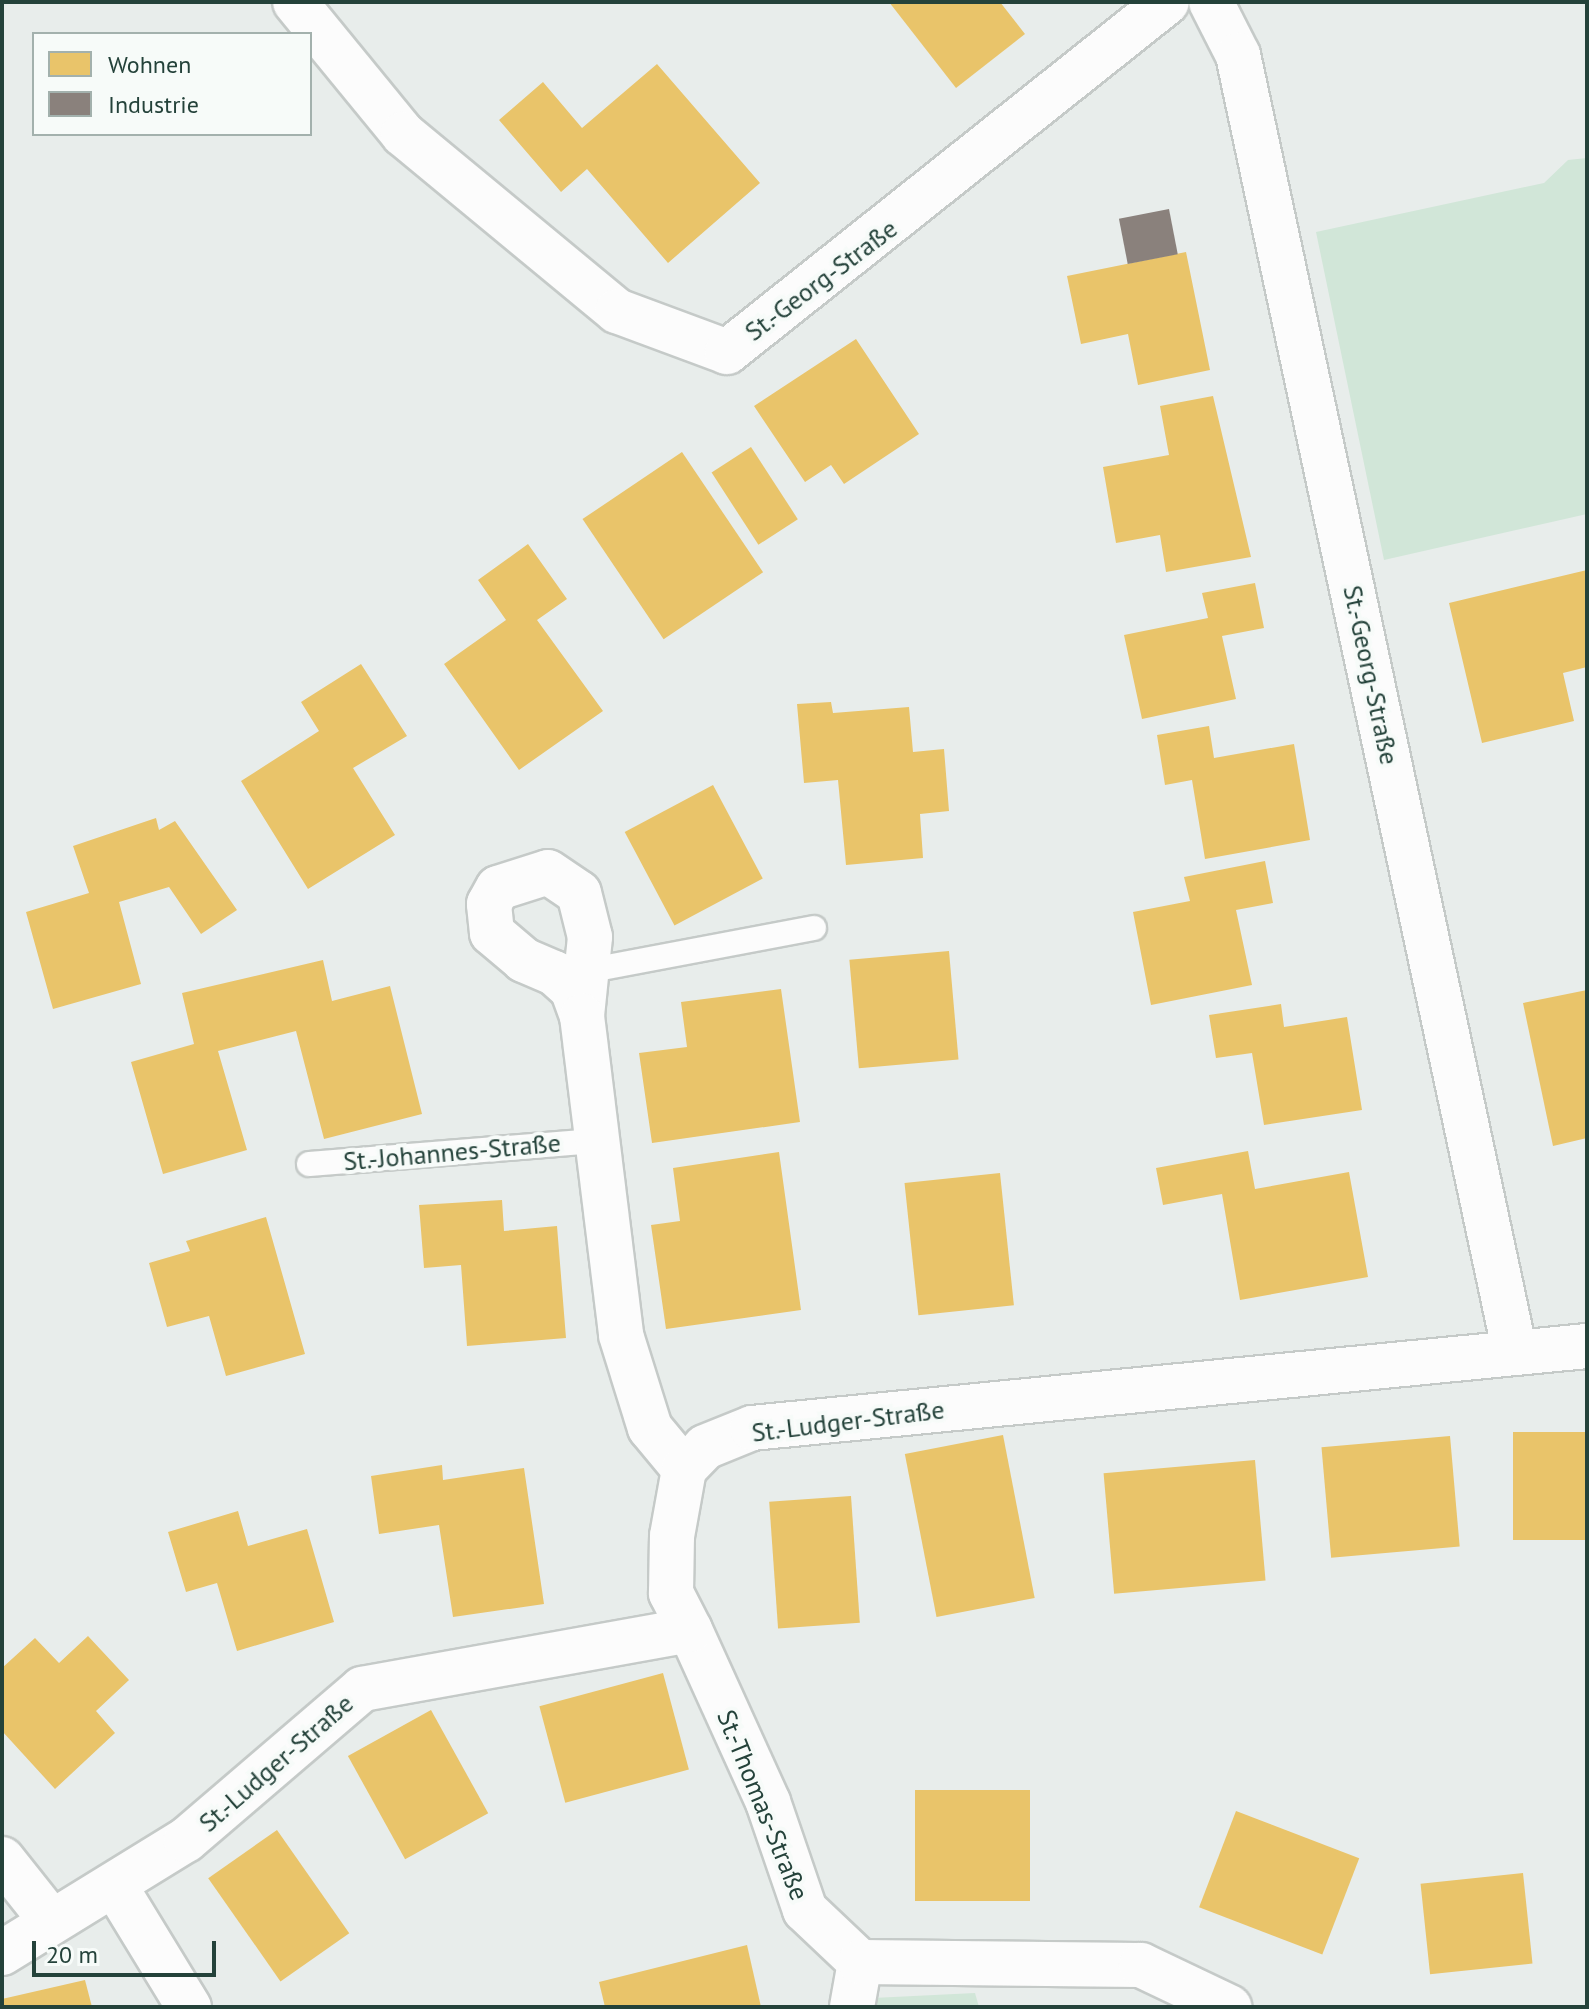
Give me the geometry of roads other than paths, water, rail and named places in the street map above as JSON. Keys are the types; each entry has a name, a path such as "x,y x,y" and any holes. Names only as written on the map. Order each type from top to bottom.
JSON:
{"street":[{"name":"St.-Georg-Straße","path":"295,2 403,134 617,311 727,352 1167,2"},
{"name":"St.-Georg-Straße","path":"1211,2 1238,55 1515,1353"},
{"name":"St.-Johannes-Straße","path":"582,1016 572,989 554,973 524,960 492,933 489,904 498,888 548,872 579,893 590,937 582,1016 621,1335 650,1428 684,1469"},
{"name":"St.-Ludger-Straße","path":"684,1469 705,1447 752,1428 1587,1346"},
{"path":"684,1469 671,1593 690,1630"},
{"name":"St.-Ludger-Straße","path":"2,1953 49,1918 115,1886 186,1840 362,1689 690,1630"},
{"name":"St.-Thomas-Straße","path":"690,1630 768,1802 805,1910 860,1962"},
{"path":"2,1859 49,1918"},
{"path":"115,1886 189,2007"},
{"path":"852,2007 860,1962 1141,1965 1186,1996 1229,2007"}],"lane":[{"path":"586,971 814,928"},
{"name":"St.-Johannes-Straße","path":"309,1164 595,1141"}]}
